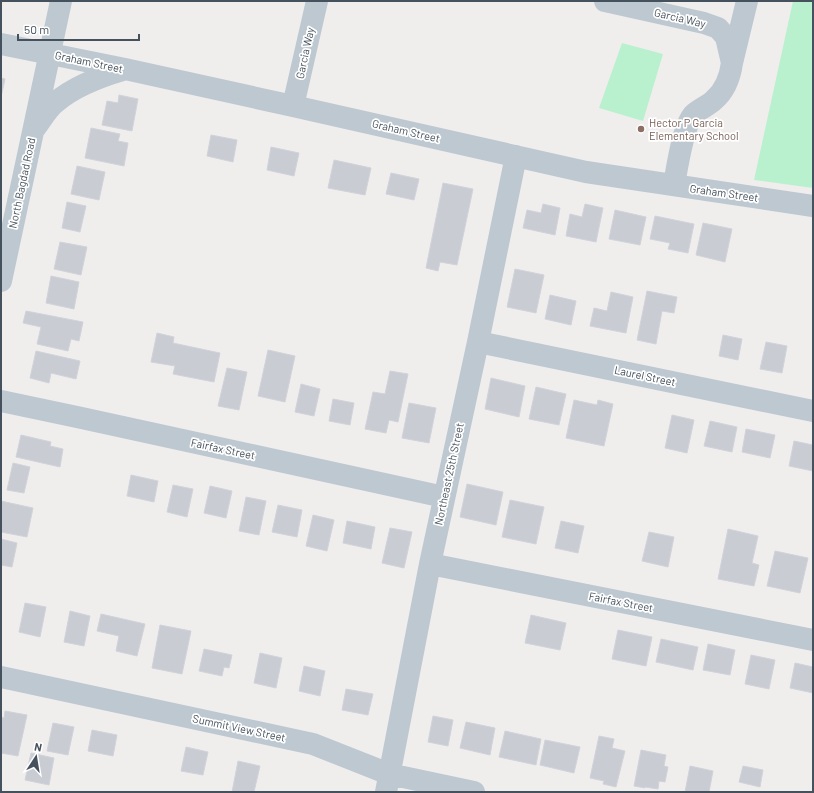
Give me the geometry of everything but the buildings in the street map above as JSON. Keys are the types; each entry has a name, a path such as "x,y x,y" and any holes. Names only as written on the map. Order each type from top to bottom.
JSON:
{"street":[{"name":"North Bagdad Road","path":"1,281 6,234 33,131 61,1"},
{"name":"Garcia Way","path":"293,106 317,1"},
{"name":"Garcia Way","path":"605,1 704,23 718,28 726,37 732,63"},
{"name":"Garcia Way","path":"674,185 683,138 693,114 714,100 727,84 746,1"},
{"name":"Graham Street","path":"1,44 124,69 586,172 813,206"},
{"name":"North Bagdad Road","path":"33,131 54,103 79,86 124,69"},
{"name":"Northeast 25th Street","path":"387,783 430,564 516,156"},
{"name":"Laurel Street","path":"478,342 813,411"},
{"name":"Fairfax Street","path":"1,401 444,497"},
{"name":"Fairfax Street","path":"430,564 813,640"},
{"name":"Summit View Street","path":"1,677 313,744 387,783 474,792"}],"green space":[{"path":"793,1 813,1 813,188 754,180"},
{"path":"622,43 663,54 643,121 599,108"}],"place":[{"name":"Hector P Garcia Elementary School","path":"641,129"}]}
